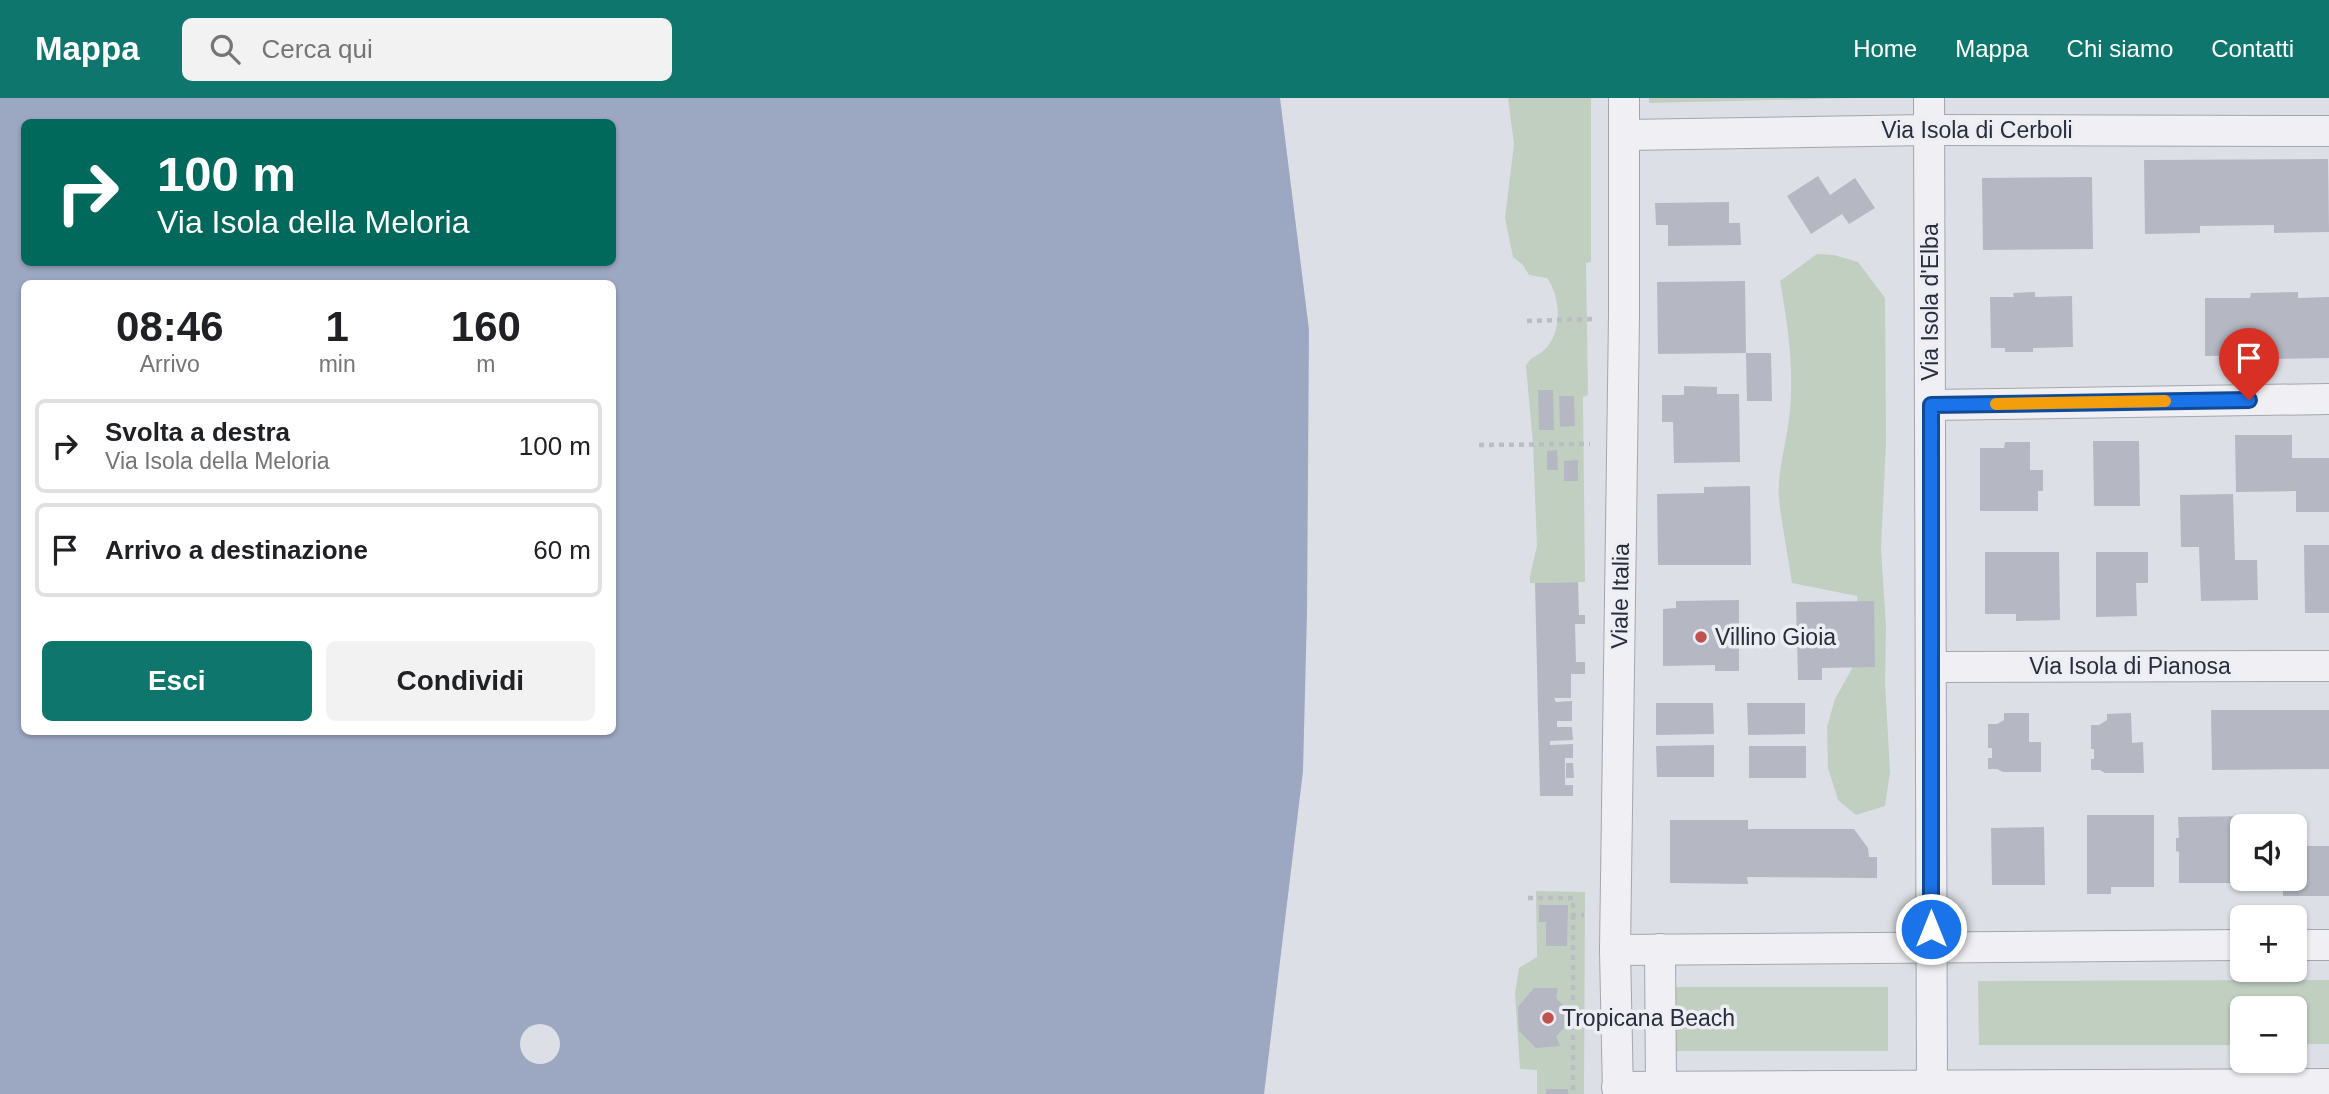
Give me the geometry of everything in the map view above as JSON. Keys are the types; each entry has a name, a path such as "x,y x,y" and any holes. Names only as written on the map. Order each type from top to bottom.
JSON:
{"street":[{"name":"Viale Italia","path":"1618,1090 1615,950 1624,98"},
{"name":"Via Isola d'Elba","path":"1929,98 1932,1090"},
{"name":"Via Isola di Cerboli","path":"1625,135 1928,130 2329,131"},
{"path":"1931,405 2329,399"},
{"name":"Via Isola di Pianosa","path":"1931,667 2329,666"},
{"path":"1615,950 2230,945"},
{"path":"2307,945 2329,945"},
{"path":"1656,949 1657,1088"},
{"path":"1618,1090 1932,1090 2329,1084"}],"path":[{"path":"1527,321 1586,319"},
{"path":"1479,445 1622,443"},
{"path":"1528,898 1573,898 1573,1094"},
{"path":"1573,915 1616,916"}],"green space":[{"path":"1508,98 1591,98 1591,262 1586,263 1588,395 1583,397 1585,582 1530,583 1537,546 1533,444 1526,366 1549,344 1557,326 1558,315 1555,295 1547,278 1529,275 1523,265 1513,257 1505,218 1514,144"},
{"path":"1649,98 1858,98 1649,103"},
{"path":"1817,254 1834,255 1858,262 1885,298 1886,442 1881,549 1890,772 1885,806 1856,815 1838,800 1828,768 1827,727 1835,699 1854,665 1860,627 1857,596 1792,583 1779,499 1779,479 1791,402 1788,332 1780,281"},
{"path":"1536,891 1585,892 1584,1094 1537,1094 1537,1070 1520,1069 1515,993 1519,968 1537,957"},
{"path":"2329,980 2329,1044 2307,1044 2307,996 2230,996 2230,1045 1979,1045 1978,981"},
{"path":"1669,987 1888,987 1888,1051 1669,1051"}],"water":[{"path":"0,98 1280,98 1309,330 1307,612 1303,771 1264,1094 0,1094"}],"pier":[{"path":"540,1024 554,1030 560,1044 554,1058 540,1064 526,1058 520,1044 526,1030"}],"building":[{"path":"2328,159 2329,232 2274,233 2274,225 2200,226 2200,233 2145,234 2144,160"},
{"path":"1818,176 1830,195 1855,178 1875,208 1849,224 1842,214 1811,234 1787,196"},
{"path":"2092,177 2093,249 1983,250 1982,178"},
{"path":"1729,202 1729,223 1740,223 1741,245 1668,246 1668,225 1656,225 1655,203"},
{"path":"1745,281 1746,353 1658,354 1657,282"},
{"path":"2035,292 2035,297 2072,296 2073,347 2033,348 2033,352 2005,352 2005,348 1991,348 1990,297 2014,297 2013,293"},
{"path":"2298,292 2298,298 2329,297 2329,358 2275,359 2275,355 2205,356 2205,298 2250,298 2251,293"},
{"path":"1746,353 1771,353 1772,401 1747,401"},
{"path":"1684,386 1717,387 1717,394 1739,394 1740,462 1674,463 1673,422 1662,422 1662,395 1684,395"},
{"path":"1538,390 1553,390 1554,430 1539,430"},
{"path":"1559,396 1574,396 1575,426 1560,427"},
{"path":"2235,435 2292,435 2292,458 2329,458 2329,512 2296,512 2296,491 2236,492"},
{"path":"2093,441 2139,441 2140,506 2094,506"},
{"path":"2005,442 2030,442 2030,470 2043,470 2043,491 2038,491 2038,511 1980,511 1980,448 2004,448"},
{"path":"1557,450 1558,470 1547,470 1547,451"},
{"path":"1578,460 1578,481 1564,481 1564,461"},
{"path":"1750,486 1751,565 1658,565 1657,494 1704,493 1704,487"},
{"path":"2233,494 2235,560 2257,560 2258,600 2201,601 2199,547 2181,547 2180,495"},
{"path":"2304,545 2329,545 2329,613 2305,613"},
{"path":"1985,552 2059,552 2060,620 2016,621 2016,614 1985,614"},
{"path":"2096,552 2148,552 2148,583 2136,583 2137,616 2096,617"},
{"path":"1578,582 1579,615 1585,615 1585,624 1575,624 1576,662 1585,662 1585,674 1571,674 1571,698 1554,698 1556,702 1572,701 1572,721 1557,721 1557,727 1572,727 1573,740 1550,741 1550,745 1573,744 1573,758 1565,758 1565,785 1573,785 1573,796 1540,796 1535,583"},
{"name":"Villino Gioia","path":"1739,600 1739,671 1715,671 1715,665 1663,666 1663,609 1676,608 1676,601"},
{"path":"1874,601 1875,667 1822,668 1822,680 1798,680 1796,602"},
{"path":"1656,703 1713,703 1714,734 1656,735"},
{"path":"1747,703 1805,703 1805,734 1748,735"},
{"path":"2211,710 2329,710 2329,769 2212,770"},
{"path":"2004,713 2029,713 2029,742 2041,742 2041,772 2003,772 1988,769 1992,748 1988,748 1988,724 1997,724 2004,720"},
{"path":"2131,713 2132,743 2143,742 2144,773 2105,773 2091,770 2094,749 2091,749 2091,725 2099,725 2107,720 2107,714"},
{"path":"1714,745 1714,777 1657,777 1656,746"},
{"path":"1749,746 1806,746 1806,778 1749,778"},
{"path":"1566,763 1573,763 1574,778 1566,778"},
{"path":"2087,815 2154,815 2154,887 2111,887 2111,894 2087,894"},
{"path":"2230,816 2230,883 2179,883 2179,852 2176,851 2176,838 2179,838 2178,817"},
{"path":"1670,820 1748,820 1748,829 1854,829 1868,848 1869,857 1877,857 1877,878 1747,877 1748,884 1670,883"},
{"path":"2044,827 2045,885 1992,885 1991,828"},
{"path":"2307,846 2329,846 2329,896 2283,896 2283,891 2307,891"},
{"path":"1539,905 1568,905 1567,946 1546,946 1546,922 1539,922"},
{"path":"1534,988 1558,988 1556,998 1567,1009 1566,1026 1556,1036 1560,1046 1536,1048 1519,1031 1518,1007"},
{"path":"1546,1089 1568,1089 1568,1094 1546,1094"}],"slow traffic":[{"path":"1996,404 2165,401"}],"place":[{"name":"Villino Gioia","path":"1701,637"},
{"name":"Tropicana Beach","path":"1548,1018"}],"route":[{"path":"1931,929 1931,405 2249,400"}]}
